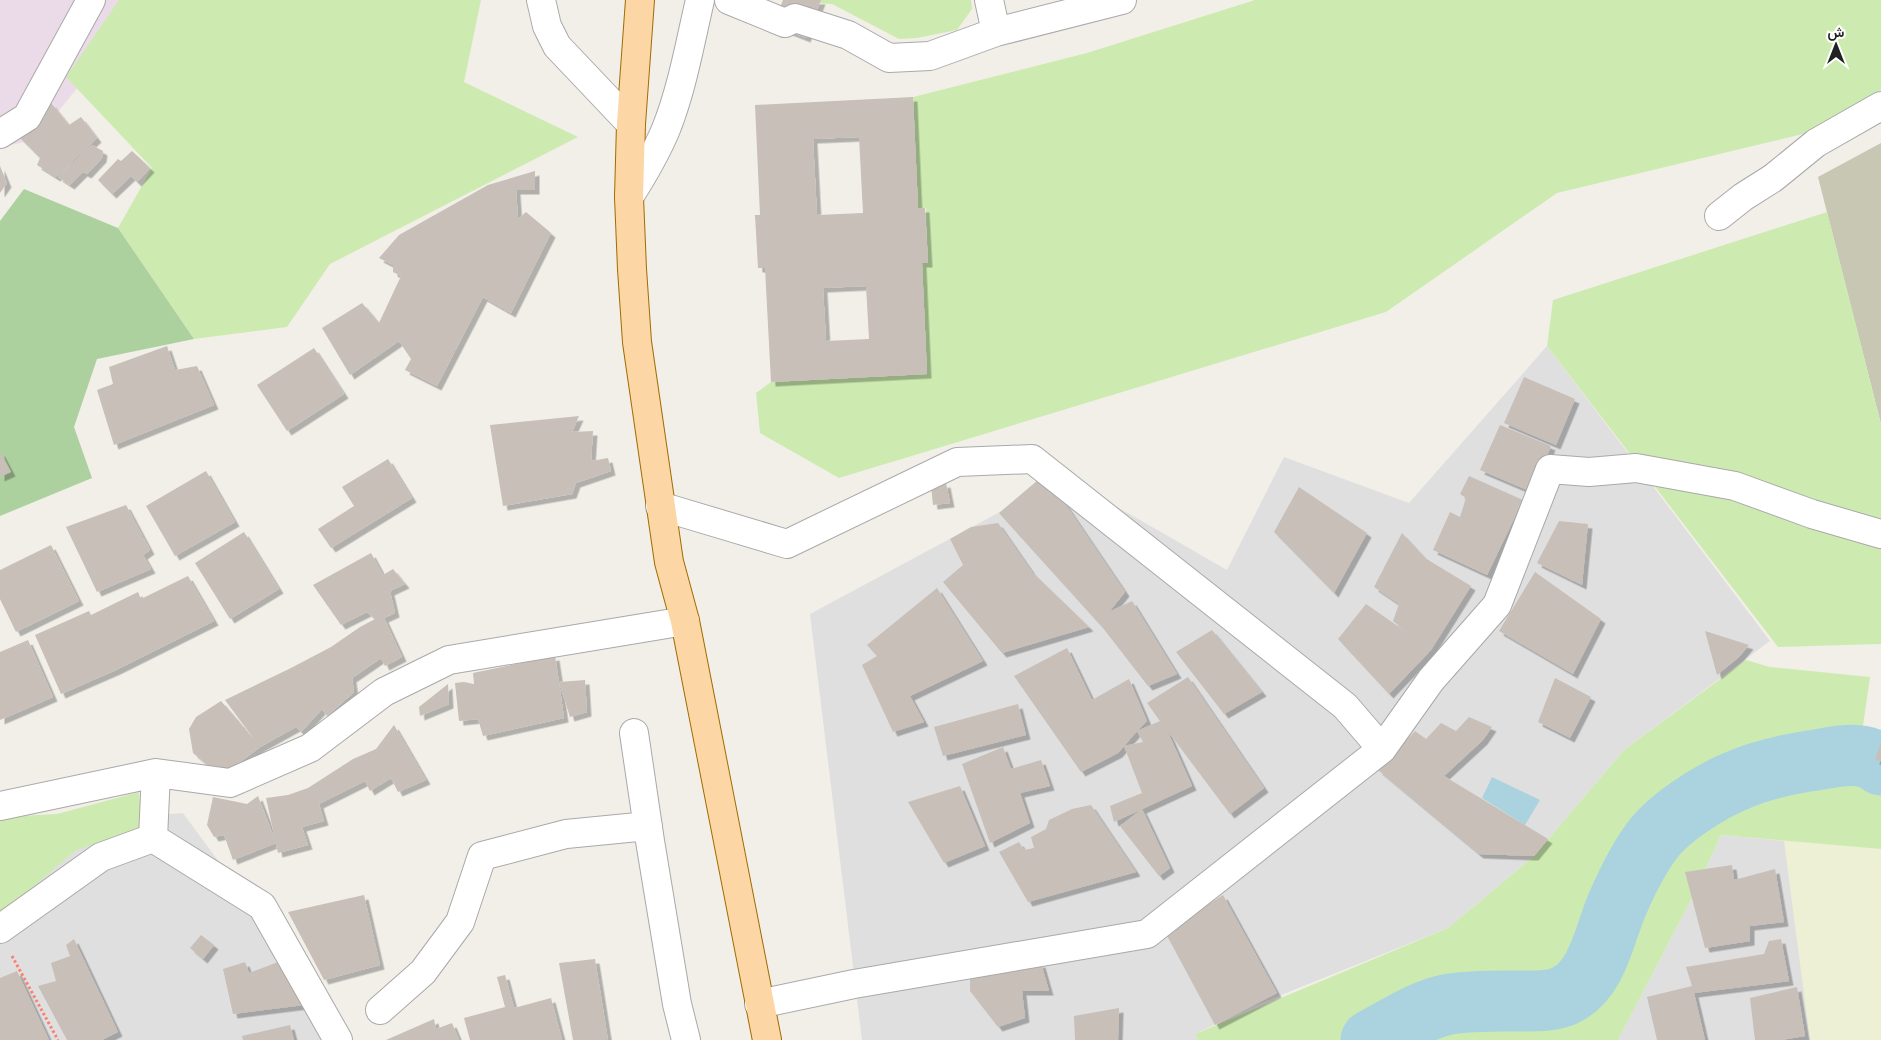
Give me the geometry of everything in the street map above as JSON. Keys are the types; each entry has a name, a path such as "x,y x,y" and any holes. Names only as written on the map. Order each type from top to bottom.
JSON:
{"main road":[{"path":"640,0 631,124 629,196 637,342 669,562 684,620 766,1040"}],"street":[{"path":"0,134 27,117 91,0"},
{"path":"541,0 547,26 557,46 631,124"},
{"path":"629,196 650,164 666,129 676,99 700,0"},
{"path":"729,0 785,23 795,18 848,35 889,58 930,56 996,32 1122,0"},
{"path":"989,0 996,32"},
{"path":"1719,216 1743,196 1773,178 1816,143 1881,106"},
{"path":"660,506 787,544 957,462 1032,459 1345,706 1382,750"},
{"path":"759,1004 854,984 1146,934 1382,750 1430,680 1497,605 1550,469 1589,472 1636,468 1735,486 1812,514 1881,534"},
{"path":"0,806 156,773 230,783 310,748 384,692 449,660 684,620"},
{"path":"634,733 677,1004 686,1040"},
{"path":"154,838 156,773"},
{"path":"380,1010 423,972 460,922 482,856 566,834 648,826"},
{"path":"4,940 101,857 154,838"},
{"path":"154,838 262,906 338,1040"}],"path":[{"path":"4,940 58,1040"}],"shaded area":[{"path":"0,0 136,0 87,76 35,140 0,147"},
{"path":"1881,143 1881,424 1818,177"},
{"path":"1547,346 1770,641 1624,750 1534,856 1448,928 1254,1006 1195,1034 1198,1040 862,1040 810,614 1065,477 1227,570 1284,457 1409,503"},
{"path":"183,813 350,1040 0,1040 0,826"},
{"path":"1721,835 1881,850 1881,1040 1618,1040 1692,898"},
{"path":"1784,841 1881,848 1881,1040 1810,1040"}],"green space":[{"path":"119,0 481,0 464,82 578,137 330,264 287,327 194,339 118,228 152,168 66,77"},
{"path":"788,0 971,0 972,9 957,30 917,38 899,39 832,4 793,2"},
{"path":"1255,0 1881,0 1881,90 1803,134 1557,193 1386,312 839,478 760,433 756,393 771,382 927,374 922,263 928,263 926,208 918,208 913,97 1087,53"},
{"path":"24,189 118,228 194,339 97,359 74,427 92,478 0,516 0,221"},
{"path":"1827,212 1881,424 1881,644 1778,647 1547,346 1553,300"},
{"path":"1746,660 1770,667 1870,677 1862,733 1881,748 1881,849 1721,835 1692,898 1618,1040 1198,1040 1195,1034 1448,928 1534,856 1624,750"},
{"path":"139,792 142,826 75,851 0,915 0,817 57,814"}],"water":[{"path":"1492,777 1540,800 1525,825 1482,798"}],"building":[{"path":"783,0 821,0 806,38 773,25"},
{"path":"913,97 918,208 925,208 928,263 922,263 927,374 771,382 765,268 758,268 755,215 760,215 755,105","holes":["859,137 863,213 817,215 813,139","866,286 869,339 826,341 823,288"]},
{"path":"51,103 69,125 81,117 97,138 56,177 37,165 40,158 20,138"},
{"path":"92,145 103,151 102,158 87,174 83,172 70,185 58,177"},
{"path":"132,151 150,168 137,182 131,176 112,194 98,180 118,159 121,161"},
{"path":"0,166 7,183 0,193"},
{"path":"535,171 535,190 516,190 518,219 526,212 551,233 511,313 483,297 437,386 405,370 411,359 399,341 350,375 322,328 362,303 379,323 401,276 393,272 393,265 379,258 399,235 488,185"},
{"path":"167,346 175,370 197,366 214,405 114,445 97,390 113,384 109,367"},
{"path":"314,348 344,394 287,431 257,385"},
{"path":"1524,377 1575,399 1556,445 1504,423"},
{"path":"579,416 572,432 593,431 591,461 608,458 611,471 576,483 572,494 503,506 490,425"},
{"path":"1500,425 1551,446 1532,492 1480,470"},
{"path":"0,451 11,472 0,477"},
{"path":"388,459 412,498 331,548 318,529 354,506 342,487"},
{"path":"206,471 235,522 175,556 146,506"},
{"path":"1045,474 1125,592 1109,612 1132,601 1177,674 1148,686 1103,628 999,513"},
{"path":"1469,476 1523,500 1487,575 1433,550 1450,512 1460,517 1466,498 1460,494"},
{"path":"946,483 950,503 933,505 931,486"},
{"path":"1299,487 1367,533 1334,593 1274,532"},
{"path":"126,505 150,550 143,555 151,569 97,592 66,527"},
{"path":"1559,521 1588,524 1582,585 1537,563"},
{"path":"998,523 1032,572 1089,627 1002,653 943,582 963,565 950,539 971,527"},
{"path":"244,532 279,589 230,619 195,563"},
{"path":"1402,533 1425,558 1471,586 1431,650 1389,694 1338,639 1366,604 1412,636 1393,621 1399,604 1374,587"},
{"path":"51,545 79,601 16,632 0,599 0,570"},
{"path":"371,553 383,575 393,569 405,584 390,591 395,613 384,618 402,657 385,666 381,658 352,678 354,692 327,716 322,709 301,732 296,727 260,747 232,768 212,769 193,753 189,729 196,717 221,701 257,743 225,700 331,647 375,619 367,612 341,625 313,585"},
{"path":"1535,572 1601,619 1573,674 1499,631"},
{"path":"188,576 214,621 116,670 61,694 35,635 89,611 91,615 138,592 141,599"},
{"path":"937,588 983,661 910,696 924,722 893,732 862,665 877,656 867,645"},
{"path":"1212,630 1262,692 1224,714 1176,652"},
{"path":"1705,631 1749,645 1739,657 1717,675"},
{"path":"28,640 53,697 0,720 0,652"},
{"path":"1067,648 1092,700 1129,679 1147,721 1118,753 1081,772 1014,676"},
{"path":"555,656 564,718 483,736 478,719 459,721 455,683 474,684 473,673"},
{"path":"1188,677 1264,788 1230,814 1167,730 1192,786 1114,822 1110,806 1142,793 1124,746 1143,742 1137,731 1160,721 1147,703"},
{"path":"1555,678 1591,697 1570,738 1538,722"},
{"path":"585,680 587,712 570,717 559,682"},
{"path":"448,684 449,704 420,716 419,707"},
{"path":"1018,704 1026,735 943,756 934,727"},
{"path":"1469,717 1492,727 1483,740 1444,776 1548,839 1534,856 1479,854 1378,770 1415,731 1426,739 1441,723 1456,731"},
{"path":"394,725 426,780 398,792 391,778 370,791 365,781 319,804 324,821 302,827 308,845 278,853 266,798 288,795 308,788 353,759 376,749"},
{"path":"1881,742 1881,761 1875,760"},
{"path":"1003,747 1011,769 1041,760 1050,786 1020,793 1030,823 990,843 962,764"},
{"path":"960,786 985,846 944,863 908,802"},
{"path":"258,796 276,843 233,860 224,835 214,837 207,825 213,797 247,804"},
{"path":"1091,805 1136,872 1028,902 999,852 1019,842 1024,850 1034,848 1031,837 1046,829 1049,820 1072,809"},
{"path":"1142,809 1170,868 1159,876 1120,826"},
{"path":"1732,865 1734,880 1775,869 1784,922 1750,926 1750,941 1705,948 1685,872"},
{"path":"364,895 380,965 324,980 288,912"},
{"path":"1223,895 1277,993 1215,1025 1165,932"},
{"path":"201,935 214,945 203,959 190,948"},
{"path":"74,939 118,1032 102,1040 67,1040 38,986 56,981 51,963 70,956 66,945"},
{"path":"1781,939 1789,981 1694,993 1705,1040 1657,1040 1647,997 1692,986 1686,967 1764,954 1769,941"},
{"path":"286,959 304,1005 233,1014 223,969 245,962 249,973"},
{"path":"595,959 608,1040 573,1040 559,963"},
{"path":"1041,963 1049,991 1022,991 1025,1018 998,1027 970,991 970,974"},
{"path":"17,971 49,1040 0,1040 0,978"},
{"path":"505,975 514,1008 551,998 562,1040 470,1040 464,1018 505,1007 497,977"},
{"path":"1797,987 1805,1036 1781,1040 1755,1040 1750,998"},
{"path":"1119,1008 1118,1040 1075,1040 1074,1016"},
{"path":"434,1019 436,1029 452,1023 459,1040 386,1040"},
{"path":"290,1025 294,1040 243,1040 242,1036"}],"waterway":[{"path":"1371,1040 1409,1019 1440,1006 1468,1002 1552,1000 1562,997 1577,988 1586,978 1599,955 1620,897 1646,849 1667,824 1689,807 1714,792 1744,777 1762,771 1827,758 1856,755 1873,760 1881,765"}]}
